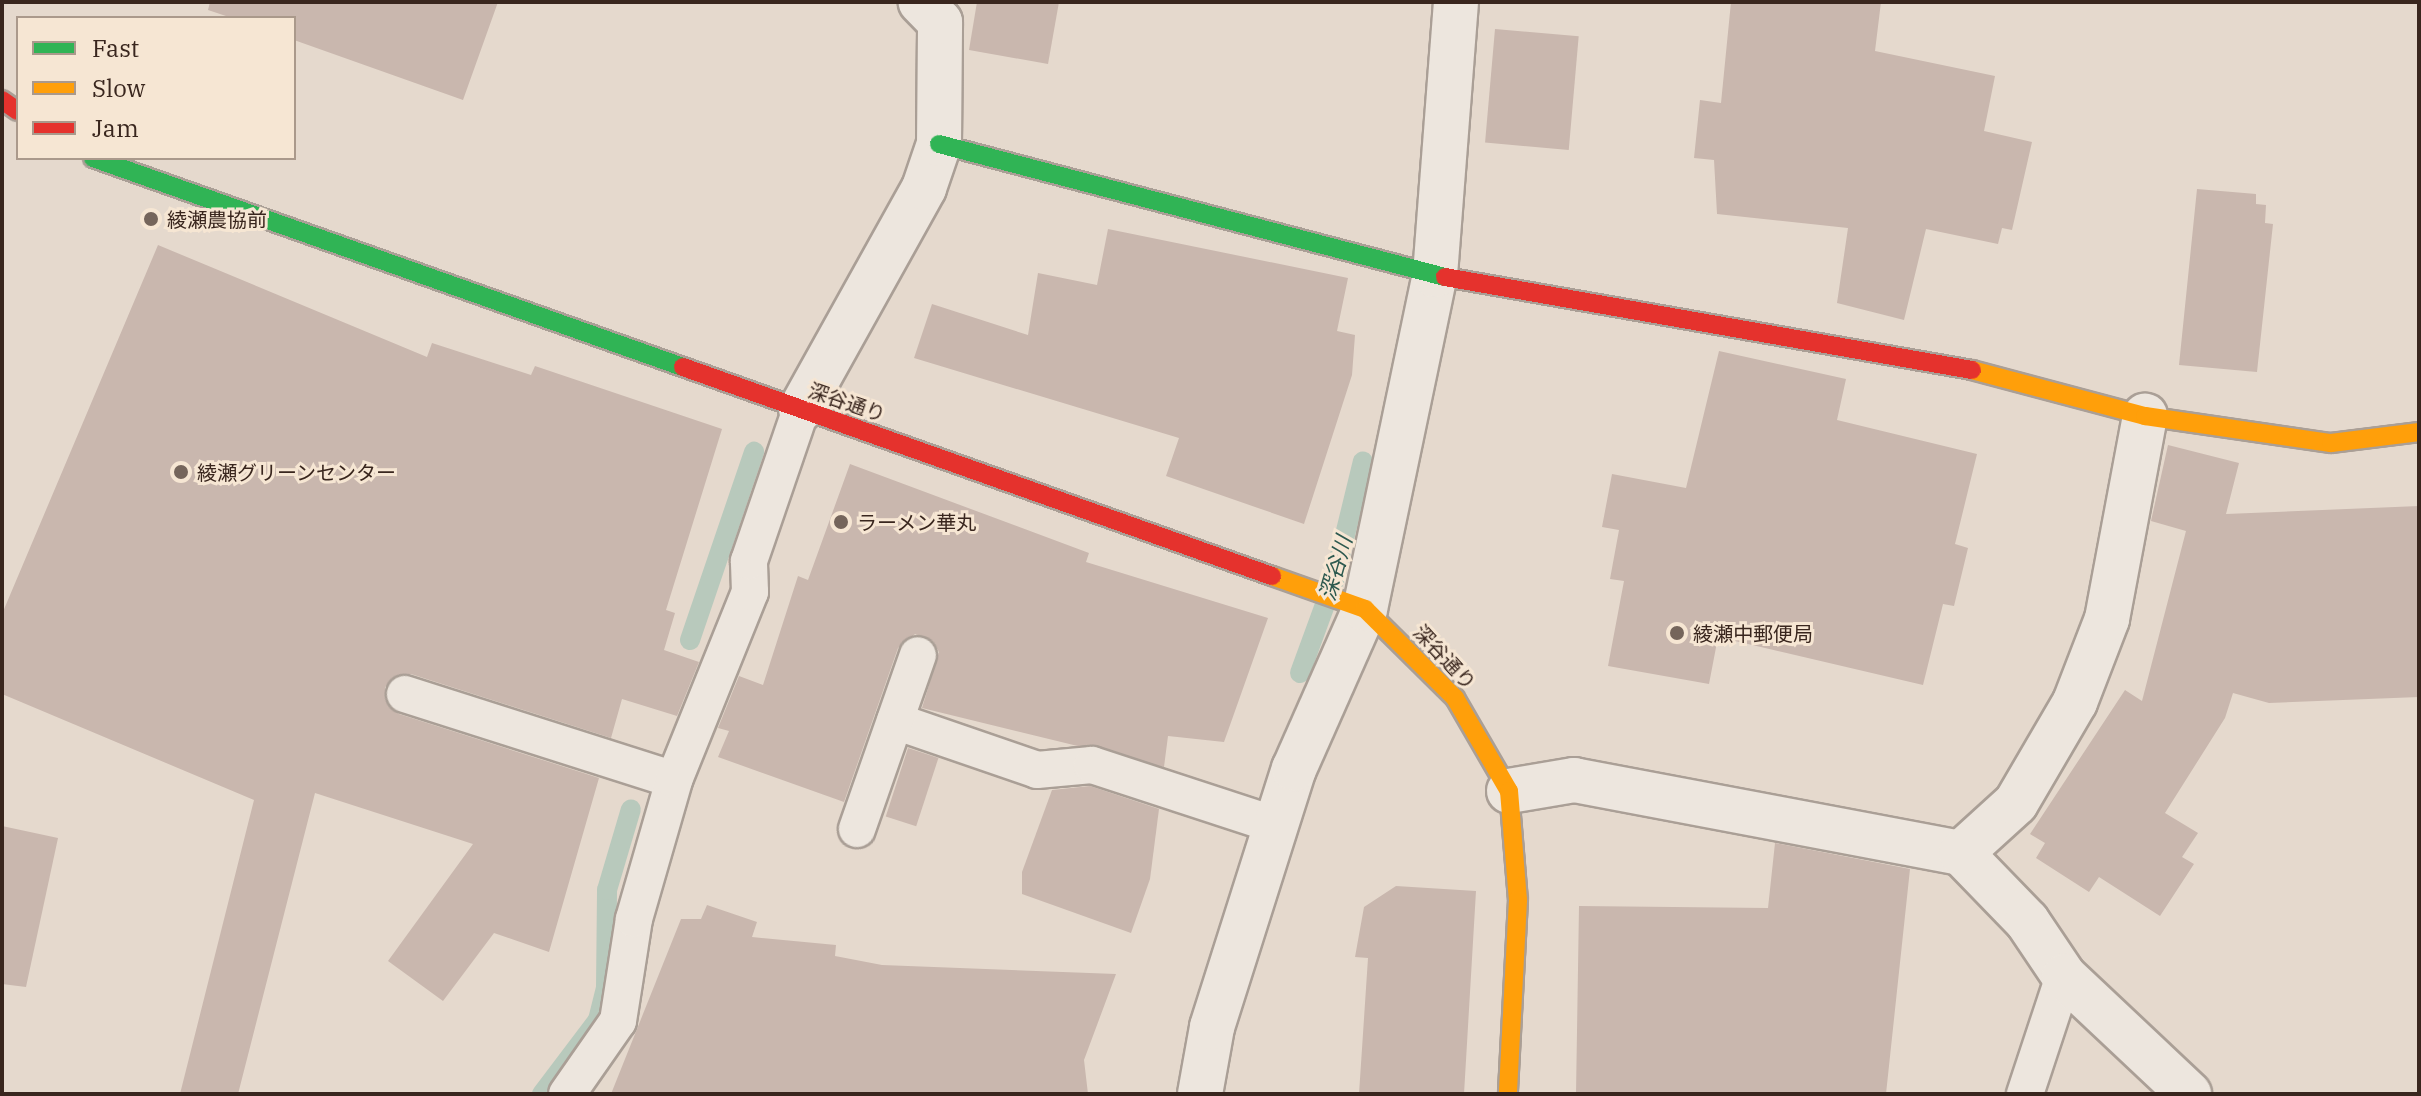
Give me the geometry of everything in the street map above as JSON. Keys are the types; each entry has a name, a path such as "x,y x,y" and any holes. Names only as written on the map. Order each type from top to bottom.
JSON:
{"street":[{"path":"801,409 924,188 939,144 940,22 921,2"},
{"path":"1200,1094 1212,1027 1276,825 1356,603 1435,275 1456,2"},
{"path":"939,144 1435,275 1910,358 2145,416 2331,443 2419,432"},
{"name":"深谷通り","path":"99,160 1356,603 1455,698 1509,791"},
{"path":"1961,853 2016,803 2075,702 2107,619 2145,416"},
{"path":"1508,1094 1518,900 1509,791 1574,780 1961,853 2027,921 2064,976 2189,1094"}],"lane":[{"path":"567,1094 618,1021 634,919 674,780 750,592 749,561 801,409"},
{"path":"857,829 918,655"},
{"path":"405,694 674,780"},
{"path":"895,721 1037,770 1092,765 1276,825"},
{"path":"2025,1094 2064,976"}],"building":[{"path":"210,2 498,2 463,100 296,41 296,16 226,16 208,10"},
{"path":"977,2 1059,2 1048,64 969,50"},
{"path":"1731,2 1881,2 1875,51 1995,76 1984,131 2032,142 2012,230 2002,228 1998,244 1926,229 1904,320 1837,303 1848,228 1717,214 1714,160 1694,158 1700,100 1721,103"},
{"path":"1495,29 1579,36 1569,150 1485,143"},
{"path":"2197,189 2256,194 2256,204 2266,205 2265,223 2273,224 2257,372 2179,365"},
{"path":"1108,229 1348,278 1337,331 1355,335 1352,375 1304,524 1166,476 1179,438 914,358 932,304 1028,335 1038,273 1097,285"},
{"path":"158,245 427,357 432,343 531,375 535,366 722,429 666,610 675,613 664,650 699,662 677,716 622,699 611,738 411,674 385,687 385,699 399,714 599,778 549,952 494,933 443,1001 388,961 473,844 315,793 238,1094 180,1094 254,800 2,694 2,614"},
{"path":"1719,351 1846,379 1837,420 1977,454 1955,544 1968,548 1954,606 1943,604 1923,685 1718,637 1709,684 1608,666 1624,581 1610,579 1619,530 1602,527 1612,474 1686,488"},
{"path":"2168,445 2239,463 2226,514 2419,506 2419,697 2269,703 2233,693 2225,718 2165,813 2198,833 2182,857 2194,864 2160,916 2099,877 2089,892 2036,858 2045,843 2030,834 2125,690 2142,701 2186,531 2151,521"},
{"path":"850,464 1089,553 1086,562 1268,618 1224,742 1168,736 1164,767 922,708 939,652 933,641 915,634 898,648 844,802 718,757 729,731 718,728 739,676 763,685 798,576 808,580"},
{"path":"908,748 938,758 916,826 886,816"},
{"path":"1090,786 1159,809 1150,879 1131,933 1022,894 1022,872 1052,790"},
{"path":"2,826 58,838 26,987 2,984"},
{"path":"1775,843 1910,869 1886,1094 1576,1094 1579,906 1768,908"},
{"path":"1396,886 1476,891 1464,1094 1359,1094 1368,958 1355,957 1364,907"},
{"path":"707,905 757,922 752,937 836,945 835,956 882,965 1116,974 1084,1060 1088,1094 611,1094 681,919 701,919"}],"waterway":[{"path":"690,640 754,452"},
{"name":"深谷川","path":"1300,673 1334,580 1363,461"},
{"path":"542,1094 598,1020 606,988 607,890 631,809"}],"traffic: fast":[{"path":"939,144 1445,277"},
{"path":"99,160 683,367"}],"traffic: slow":[{"path":"1972,370 2145,416 2331,443 2419,432"},
{"path":"1272,576 1365,609 1455,698 1509,791 1518,900 1508,1094"}],"traffic: jam":[{"path":"2,100 16,110"},
{"path":"1445,277 1972,370"},
{"path":"683,367 1272,576"}],"place":[{"name":"綾瀬農協前","path":"151,219"},
{"name":"綾瀬グリーンセンター","path":"181,472"},
{"name":"ラーメン華丸","path":"841,522"},
{"name":"綾瀬中郵便局","path":"1677,633"}]}
